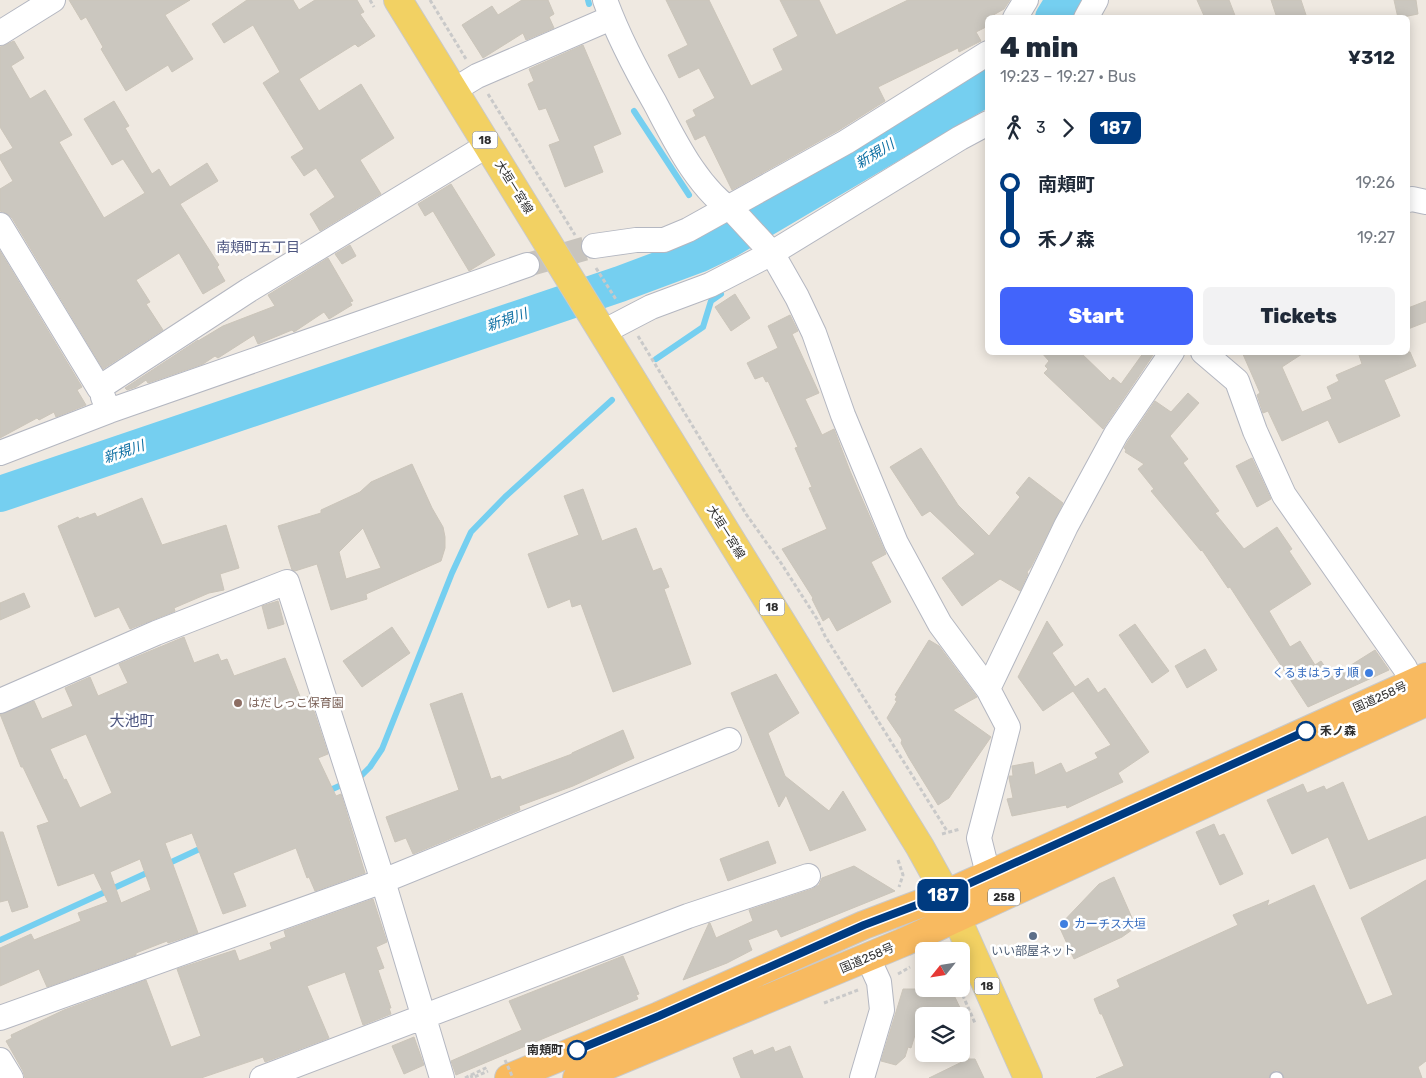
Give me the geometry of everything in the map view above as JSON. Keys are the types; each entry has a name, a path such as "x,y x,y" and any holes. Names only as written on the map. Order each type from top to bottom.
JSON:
{"highway":[{"name":"国道258号","path":"507,1069 659,1016 864,925 946,894 988,874 1421,687"},
{"name":"国道258号","path":"577,1078 868,958 958,918 1421,687"}],"main road":[{"name":"大垣一宮線","path":"398,0 920,848 958,918 1028,1078"}],"street":[{"path":"0,33 53,0"},
{"path":"1017,15 1026,0"},
{"path":"1088,15 1096,0"},
{"path":"454,90 477,76 608,9 641,78 676,142 704,185 769,250 798,297 814,334 843,415 896,543 940,624 988,688 1008,727 979,838 988,874"},
{"path":"589,252 636,240 664,240 731,211 985,56"},
{"path":"599,326 625,314 710,285 985,125"},
{"path":"100,388 249,290 488,146"},
{"path":"1410,200 1426,202"},
{"path":"0,225 100,388 109,411"},
{"path":"0,453 109,411 527,265"},
{"path":"988,688 1066,526 1111,442 1170,355"},
{"path":"1206,355 1236,381 1255,430 1284,495 1405,668 1421,687"},
{"path":"0,701 156,633 287,582 383,881 442,1078"},
{"path":"0,1018 383,881 729,740"},
{"path":"262,1078 688,916 808,876"},
{"path":"862,1078 882,1010 879,982 868,958"},
{"path":"0,1060 11,1078"}],"path":[{"path":"430,0 589,252 597,270 746,514 781,562 947,831"},
{"path":"942,834 966,827"},
{"path":"507,1069 513,1078"}],"building":[{"path":"69,0 190,0 165,15 193,59 172,72 168,65 126,91 101,49 103,47 86,17 81,20"},
{"path":"247,0 293,0 299,10 315,0 357,0 364,12 360,14 375,36 358,47 355,44 299,79 319,111 361,84 394,138 360,160 381,194 320,231 310,214 335,197 316,168 304,176 291,157 304,149 263,83 280,72 253,25 224,43 212,24"},
{"path":"522,0 548,0 554,14 549,17 554,28 526,40 523,33 483,58 462,25 492,6 498,15"},
{"path":"666,0 709,0 751,86 783,70 773,49 798,36 780,0 819,0 836,35 908,0 1010,0 1004,9 993,15 985,15 985,28 976,32 981,41 959,52 958,48 878,87 885,101 839,130 732,190 705,135 695,140 686,121 696,116 693,110 715,98 699,68 679,78 668,55 688,45"},
{"path":"1197,0 1229,0 1235,15 1204,15"},
{"path":"1271,0 1301,0 1306,15 1276,15"},
{"path":"1394,0 1416,0 1418,14 1397,15"},
{"path":"14,41 24,58 11,66 30,99 45,90 72,135 59,142 104,218 145,193 123,159 112,165 84,119 114,101 129,126 125,128 152,174 159,169 170,187 207,163 218,181 180,204 219,265 217,267 225,281 203,294 179,253 136,280 150,302 146,304 163,330 103,369 12,218 0,211 0,189 13,181 0,159 0,155 13,148 0,127 0,47"},
{"path":"583,45 621,134 593,146 603,172 565,187 549,145 560,141 546,108 539,110 528,84 534,81 529,69"},
{"path":"451,184 495,255 469,271 433,211 425,216 418,204"},
{"path":"350,245 356,256 342,264 335,254"},
{"path":"0,251 82,387 77,390 86,405 56,417 54,412 39,420 37,418 0,438"},
{"path":"328,258 353,301 350,302 352,305 329,319 324,312 294,332 292,330 258,344 254,335 218,358 215,356 203,364 148,383 146,380 136,387 127,390 125,388 198,340 223,326 275,306 268,295"},
{"path":"735,294 750,318 731,331 715,307"},
{"path":"1426,301 1426,322 1410,328 1410,307"},
{"path":"790,315 798,331 792,334 819,393 805,399 822,435 834,429 886,554 871,562 891,602 837,631 829,617 823,621 813,598 782,549 827,529 809,488 812,487 795,448 798,447 768,381 766,382 763,376 755,379 747,363 778,348 768,326"},
{"path":"1410,352 1416,366 1384,380 1400,416 1339,443 1328,420 1282,441 1268,411 1263,413 1257,395 1260,393 1243,355 1300,355 1282,367 1302,412 1332,399 1327,387 1339,381 1336,375 1362,364 1359,355 1410,355"},
{"path":"1044,355 1083,355 1110,381 1113,377 1121,384 1142,355 1153,355 1103,429 1044,373 1048,369 1045,366 1049,361"},
{"path":"1188,393 1199,403 1170,436 1188,459 1183,463 1219,511 1215,513 1244,549 1277,527 1292,549 1289,551 1311,584 1269,611 1290,647 1300,641 1315,665 1321,661 1332,677 1375,650 1389,670 1308,707 1230,587 1228,588 1202,550 1151,491 1154,489 1138,469 1144,464 1125,452 1124,448 1155,401 1171,412"},
{"path":"921,448 958,505 989,536 1020,497 1016,493 1029,477 1063,503 1027,572 1028,574 1020,591 1000,579 962,606 942,578 975,554 930,511 922,516 890,467"},
{"path":"1252,458 1271,499 1257,507 1236,466"},
{"path":"412,464 443,527 445,548 441,561 366,594 367,599 331,610 317,564 295,571 292,570 278,526 321,513 321,510 360,492 371,482","holes":["363,528 381,568 346,579 339,552"]},
{"path":"583,489 602,541 636,528 653,571 661,568 669,587 664,589 691,664 613,692 581,604 572,607 570,599 548,608 528,554 579,535 564,496"},
{"path":"142,498 162,545 226,525 239,568 220,574 224,590 209,593 174,608 175,611 173,612 130,629 119,607 95,617 58,526 78,517 79,519 95,513 97,517"},
{"path":"24,593 30,607 0,620 0,603"},
{"path":"278,601 284,624 268,629 262,606"},
{"path":"1047,621 1063,645 1052,653 1075,687 1088,678 1098,693 1105,688 1149,752 1118,773 1123,782 1067,808 1066,805 1012,816 1007,799 1013,798 1009,778 1009,776 1013,776 1012,766 1033,762 1035,775 1061,763 1066,773 1098,758 1095,753 1111,745 1073,691 1043,711 1018,677"},
{"path":"1135,624 1169,671 1152,683 1119,635"},
{"path":"392,627 410,653 362,687 343,661"},
{"path":"184,637 194,663 218,654 221,661 227,659 234,676 285,658 301,699 309,696 328,754 318,758 336,796 341,794 365,873 315,891 309,877 307,878 296,848 233,873 246,906 223,914 192,833 165,843 198,933 168,943 167,941 136,953 136,955 47,987 39,969 0,986 0,948 31,934 34,940 81,921 78,913 108,902 94,873 58,886 37,826 49,822 23,767 21,767 0,714 34,701 42,719 73,706 65,688 90,677 98,696 128,683 119,664","holes":["86,734 112,793 80,808 66,779 64,780 50,749","140,859 151,890 121,903 110,872"]},
{"path":"929,640 939,646 977,697 953,710 991,737 949,798 938,805 909,758 901,743 902,740 887,718 897,701 895,700 897,696 895,695"},
{"path":"1205,649 1217,670 1187,688 1175,666"},
{"path":"776,674 799,713 768,733 785,776 829,811 843,791 866,830 810,851 786,795 779,807 731,693"},
{"path":"462,693 491,779 500,776 502,780 572,754 623,730 634,758 573,786 519,806 520,810 413,854 406,838 395,842 386,817 459,790 430,704"},
{"path":"1343,782 1368,841 1426,816 1426,858 1350,889 1328,837 1292,854 1267,800 1303,784 1307,793 1324,786 1326,790"},
{"path":"1214,824 1219,836 1224,834 1243,874 1220,885 1196,832"},
{"path":"0,832 3,832 28,907 12,912 8,900 0,902"},
{"path":"768,841 776,863 728,881 720,859"},
{"path":"854,866 895,891 781,937 777,929 748,940 752,950 727,963 683,980 709,923 716,938 753,921 749,910 812,889 819,885 822,878"},
{"path":"1114,877 1136,927 1122,937 1074,959 1059,926 1099,884"},
{"path":"1426,880 1426,1061 1418,1067 1422,1078 1284,1078 1283,1074 1277,1070 1272,1072 1269,1078 1096,1078 1124,1066 1094,999 1120,987 1117,980 1238,925 1233,915 1269,900 1267,906 1314,885 1367,1005 1393,995 1361,918"},
{"path":"373,899 387,942 376,947 384,968 378,970 391,1008 389,1008 391,1014 363,1025 345,972 307,986 329,1038 265,1062 263,1057 201,1078 25,1078 6,1041 12,1038 11,1035 64,1010 146,980 171,1047 201,1036 177,969 235,950 239,961 272,949 270,943 286,937 284,931"},
{"path":"623,956 639,994 636,995 638,999 456,1075 451,1061 522,1030 509,1001"},
{"path":"903,989 915,989 915,998 955,998 960,1007 915,1007 915,1035 911,1048 908,1047 905,1057 896,1065 881,1061"},
{"path":"414,1037 424,1065 404,1074 392,1046"},
{"path":"790,1046 803,1078 741,1078 733,1058 752,1050 754,1055 773,1047 775,1052"},
{"path":"970,1059 975,1059 984,1078 929,1078 962,1062 970,1062"}],"waterway":[{"path":"588,0 589,4"},
{"name":"新規川","path":"1055,15 1064,0"},
{"name":"新規川","path":"0,494 620,284 698,255 727,241 985,89"},
{"path":"634,111 689,195"},
{"path":"656,359 703,327 711,301 721,294"},
{"path":"326,792 361,776 370,767 382,749 452,573 471,532 505,497 612,400"},
{"path":"165,865 206,846"},
{"path":"0,940 151,871"}],"tunnel":[{"path":"527,265 594,246"}],"bus line":[{"name":"187","path":"577,1050 659,1016 864,925 946,894 1306,731"}],"place":[{"name":"くるまはうす 順","path":"1369,673"},
{"name":"はだしっこ保育園","path":"238,703"},
{"name":"禾ノ森","path":"1306,731"},
{"name":"カーチス大垣","path":"1064,924"},
{"name":"いい部屋ネット","path":"1033,936"},
{"name":"南頬町","path":"577,1050"}],"district":[{"name":"南頬町五丁目","path":"258,247"},
{"name":"大池町","path":"132,721"}]}
